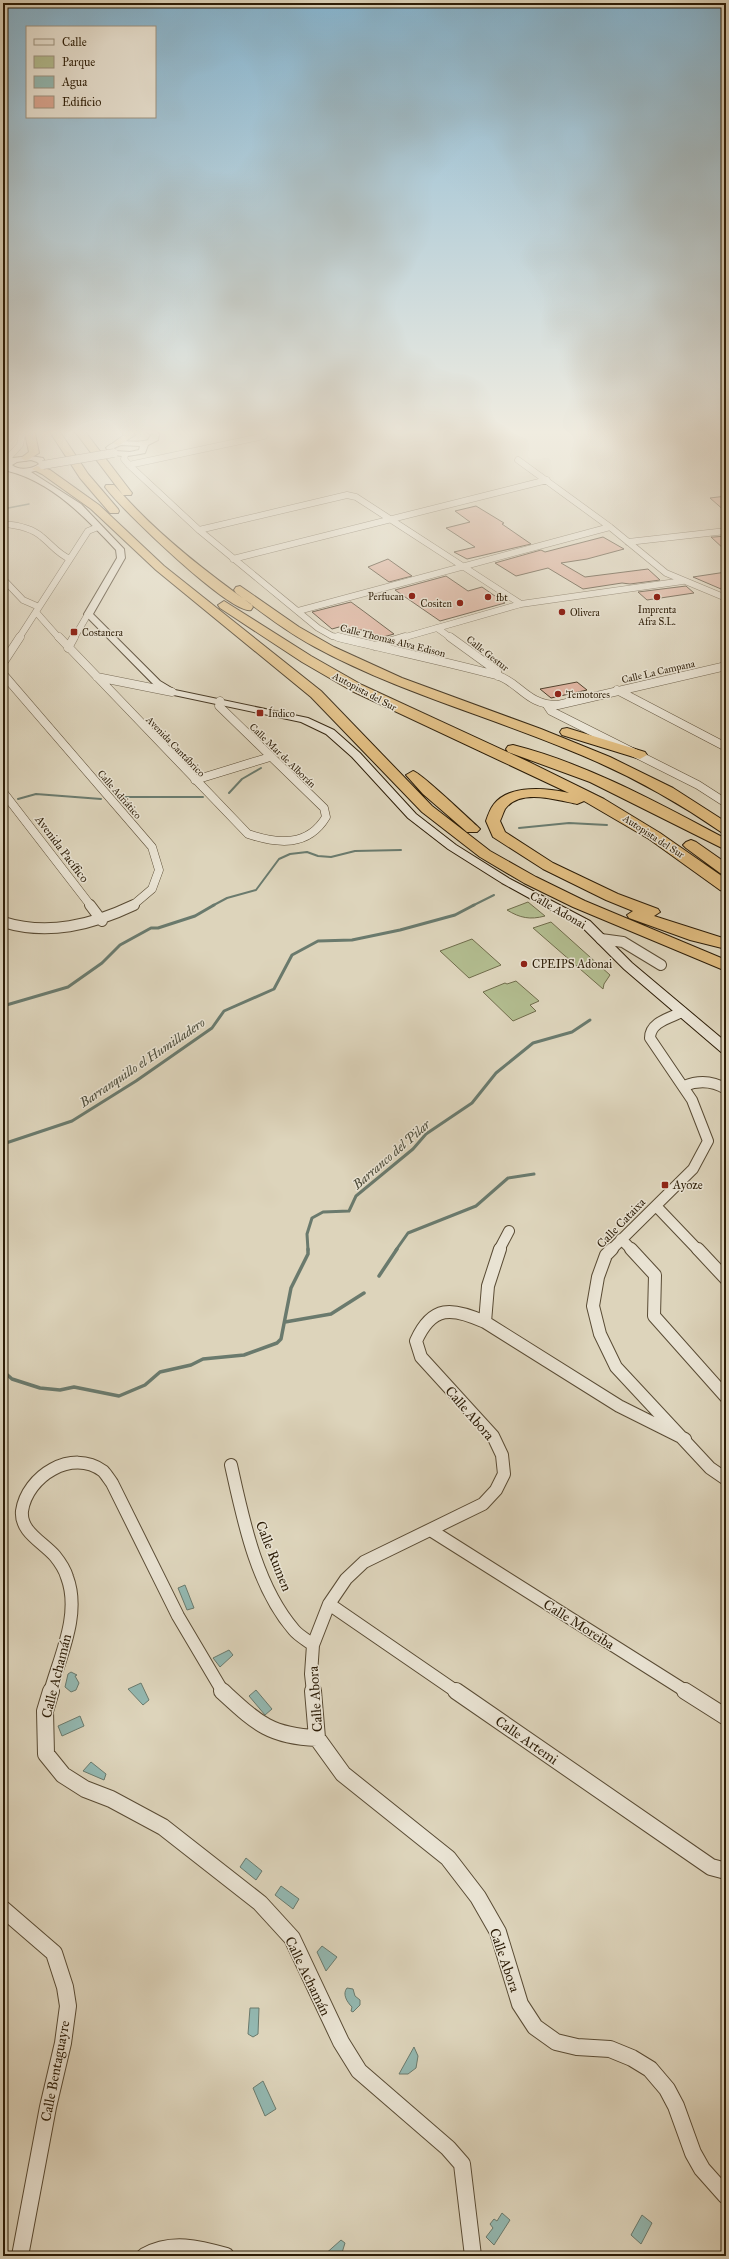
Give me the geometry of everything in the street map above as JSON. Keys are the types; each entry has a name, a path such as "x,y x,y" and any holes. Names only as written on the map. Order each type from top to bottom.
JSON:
{"highway":[{"path":"124,534 160,568 316,694 427,809 485,854 530,880 580,904 726,966"},
{"name":"Autopista del Sur","path":"138,534 160,556 197,586 287,647 358,688 442,730 545,775 626,818 698,865 726,886"},
{"name":"Autopista del Sur","path":"155,534 203,576 282,632 360,678 411,704 513,749 625,804 684,840 726,870"},
{"path":"169,534 262,607 328,649 407,684 605,760 658,785 726,829"},
{"path":"197,586 207,599 296,665 345,706 428,791 463,823 497,846 571,888 606,904 696,936 726,944"},
{"path":"407,684 640,755"},
{"path":"513,749 545,758 624,792 726,845"},
{"path":"626,818 558,794 531,794 516,798 499,807 493,821 498,834 548,866 612,897 675,920 726,936"}],"street":[{"path":"39,534 62,556 70,559"},
{"path":"3,663 86,534"},
{"path":"68,648 122,554 105,534"},
{"name":"Calle Thomas Alva Edison","path":"204,534 298,611 332,636 498,676"},
{"path":"233,559 329,534"},
{"path":"414,534 521,604"},
{"path":"298,611 585,534"},
{"path":"618,534 666,572 683,581 726,598"},
{"path":"628,542 696,534"},
{"name":"Avenida Cantábrico","path":"3,579 27,604 37,609 44,622 68,648 248,834 258,839 280,842 293,841 315,832 323,825"},
{"path":"375,646 521,604 683,581"},
{"path":"88,614 156,682 172,692"},
{"path":"30,623 44,622"},
{"name":"Calle Gestur","path":"437,628 497,671 498,676 536,702 547,705"},
{"path":"59,638 73,637"},
{"name":"Calle La Campana","path":"547,705 558,705 617,690 726,666"},
{"name":"Calle Adriático","path":"3,922 11,927 47,931 102,921 131,908 147,894 159,877 160,862 158,855 4,677"},
{"path":"97,677 172,692"},
{"path":"108,689 109,685 114,681"},
{"path":"144,687 156,682"},
{"path":"617,690 726,747"},
{"name":"Calle Adonai","path":"172,692 304,720 330,732 356,755 412,816 452,847 506,881 586,924 628,966 726,1049"},
{"name":"Calle Mar de Alborán","path":"220,701 219,706 324,808 326,817 323,825"},
{"path":"547,705 551,712 640,755 671,773 698,785 726,803"},
{"path":"195,780 270,757"},
{"path":"671,773 681,782 726,809"},
{"name":"Avenida Pacífico","path":"3,792 102,921"},
{"path":"601,939 623,942 661,965"},
{"name":"Calle Cataixa","path":"682,1012 655,1025 650,1031 650,1038 684,1086 704,1121 708,1141 693,1169 606,1255 598,1277 593,1306 600,1334 616,1367 685,1439 710,1468 726,1479"},
{"path":"684,1086 692,1082 705,1081 722,1086 726,1089"},
{"path":"656,1206 726,1279"},
{"path":"485,1322 488,1283 496,1254 509,1231"},
{"path":"621,1239 655,1275 654,1316 726,1397"},
{"name":"Calle Abora","path":"685,1439 619,1406 485,1322 465,1313 446,1312 431,1317 423,1325 416,1342 421,1357 494,1436 502,1455 504,1474 496,1490 483,1504 364,1562 346,1579 329,1604 313,1645 311,1674 318,1738 343,1774 448,1858 478,1897 498,1932 520,2004 535,2027 556,2042 576,2047 610,2049 632,2058 650,2069 667,2089 676,2106 690,2147 702,2169 726,2196"},
{"name":"Calle Achamán","path":"318,1738 294,1737 272,1731 245,1712 221,1690 178,1616 112,1483 103,1471 84,1463 71,1463 56,1467 37,1480 26,1499 22,1512 25,1528 55,1556 67,1577 73,1611 45,1711 44,1733 46,1754 63,1775 85,1789 111,1799 163,1827 260,1903 279,1922 292,1938 341,2042 359,2071 448,2148 462,2164 473,2256"},
{"name":"Calle Rumen","path":"231,1465 247,1537 268,1590 294,1630 313,1645"},
{"name":"Calle Moreiba","path":"432,1530 726,1716"},
{"name":"Calle Artemi","path":"329,1604 711,1867 726,1871"},
{"name":"Calle Bentaguayre","path":"3,1909 54,1953 65,1987 68,2006 63,2043 48,2107 20,2256"},
{"path":"145,2256 155,2249 191,2247 226,2256"}],"green space":[{"path":"528,902 545,916 525,918 507,910"},
{"path":"551,922 610,975 604,984 603,989 533,928"},
{"path":"472,939 501,965 469,978 440,951"},
{"path":"516,981 539,1001 530,1005 536,1011 513,1021 483,992 505,983 507,984"}],"water":[{"path":"185,1585 194,1608 187,1610 178,1588"},
{"path":"229,1650 233,1655 220,1667 213,1658"},
{"path":"71,1672 77,1675 75,1676 79,1683 76,1690 71,1692 65,1687 68,1674"},
{"path":"141,1683 149,1700 143,1705 128,1689"},
{"path":"256,1690 272,1709 265,1715 249,1696"},
{"path":"80,1716 84,1726 62,1736 58,1726"},
{"path":"91,1762 106,1774 104,1780 83,1771"},
{"path":"246,1858 262,1871 256,1880 240,1867"},
{"path":"281,1886 299,1899 293,1909 275,1895"},
{"path":"322,1946 337,1957 326,1971 317,1952"},
{"path":"347,1988 353,1989 355,1996 360,2000 360,2005 353,2012 351,2011 352,2007 345,1995"},
{"path":"250,2008 259,2008 258,2034 253,2037 248,2034"},
{"path":"414,2047 418,2056 416,2068 408,2074 399,2074"},
{"path":"263,2081 276,2109 265,2116 253,2088"},
{"path":"502,2213 510,2220 494,2245 486,2237 493,2228 490,2224 494,2219 497,2221"},
{"path":"642,2215 652,2223 641,2244 631,2235"},
{"path":"341,2240 345,2243 341,2256 323,2256"}],"building":[{"path":"456,534 517,534 531,544 467,559 454,552 475,547"},
{"path":"726,536 726,551 711,537 714,537"},
{"path":"603,537 624,549 587,559 561,563 585,577 648,569 660,580 630,584 622,583 583,589 548,568 516,576 495,563 541,550 545,552"},
{"path":"388,559 412,576 389,582 368,567"},
{"path":"726,572 726,588 721,589 693,577"},
{"path":"446,576 468,591 482,587 505,603 440,621 395,590"},
{"name":"Imprenta Afra S.L.","path":"686,586 694,593 647,600 638,592"},
{"path":"351,602 394,634 376,639 364,630 351,630 339,627 332,629 312,612"},
{"name":"Temotores","path":"577,682 587,690 551,698 540,689"}],"waterway":[{"path":"229,793 242,779 261,768"},
{"path":"18,799 36,794 101,799"},
{"path":"119,797 203,797"},
{"path":"519,828 569,823 607,825"},
{"path":"212,906 227,898 256,890 279,859 290,854 307,852 318,856 331,857 355,851 401,850"},
{"name":"Barranquillo el Humilladero","path":"474,905 494,895"},
{"path":"3,1006 68,987 102,963 120,945 151,928 158,928 195,916 214,905"},
{"name":"Barranquillo el Humilladero","path":"3,1144 72,1121 136,1081 212,1028 224,1011 274,989 292,955 318,941 352,940 400,930 455,915 474,905"},
{"name":"Barranco del Pilar","path":"308,1250 307,1234 312,1218 323,1212 349,1211 356,1196 413,1149 426,1134 472,1103 496,1073 533,1043 572,1032 590,1020"},
{"path":"396,1250 408,1233 476,1206 508,1178 534,1174"},
{"path":"379,1276 397,1249"},
{"name":"Barranco del Pilar","path":"3,1371 12,1379 40,1388 60,1390 74,1387 119,1396 145,1385 160,1372 191,1365 203,1359 244,1355 277,1343 281,1339 291,1288 308,1254 308,1250"},
{"path":"285,1322 331,1314 364,1293"}],"place":[{"name":"Perfucan","path":"412,596"},
{"name":"fbt","path":"488,597"},
{"name":"Imprenta Afra S.L.","path":"657,597"},
{"name":"Cositen","path":"460,603"},
{"name":"Olivera","path":"562,612"},
{"name":"Costanera","path":"74,632"},
{"name":"Temotores","path":"558,694"},
{"name":"Índico","path":"260,713"},
{"name":"CPEIPS Adonai","path":"524,964"},
{"name":"Ayoze","path":"665,1185"}]}
